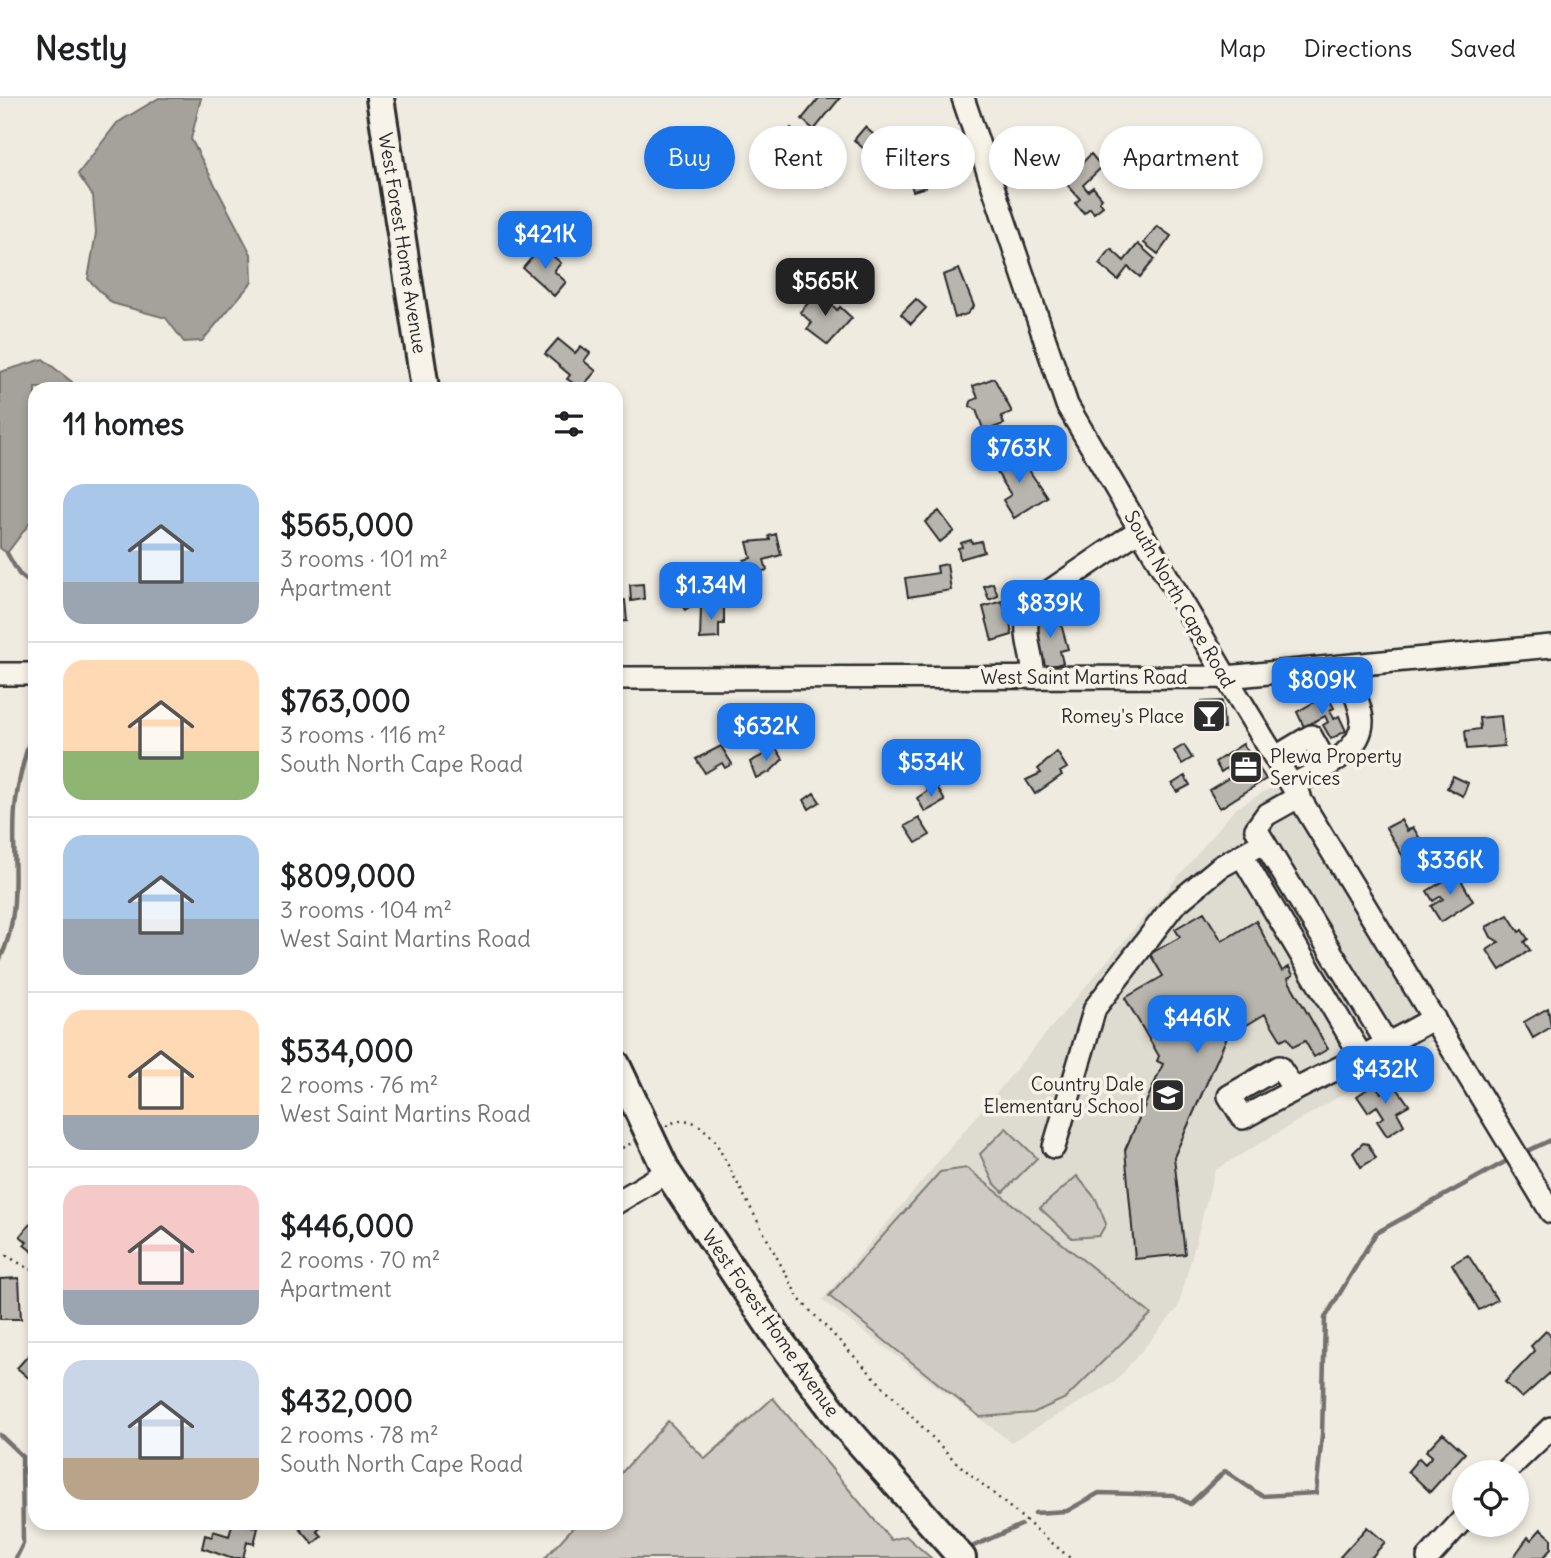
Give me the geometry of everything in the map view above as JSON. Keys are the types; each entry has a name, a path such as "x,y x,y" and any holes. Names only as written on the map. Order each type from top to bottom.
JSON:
{"main road":[{"name":"West Forest Home Avenue","path":"380,98 424,382"},
{"name":"West Forest Home Avenue","path":"623,1078 667,1172 772,1330 844,1425 958,1554"}],"street":[{"name":"South North Cape Road","path":"963,98 1067,405 1226,677 1551,1212"},
{"path":"1034,677 1026,623 1027,611 1041,597 1139,530"},
{"name":"West Saint Martins Road","path":"623,678 1226,677 1551,646"},
{"path":"1346,667 1362,718 1361,733 1345,754 1327,765 1266,814 1256,829 1388,1045"},
{"path":"1257,724 1255,692 1261,683 1300,671"},
{"path":"0,674 28,674"},
{"path":"1276,757 1311,736 1327,765"},
{"path":"1054,1147 1095,1008 1173,906 1220,867 1263,843"},
{"path":"1242,856 1362,1057"},
{"path":"1294,1089 1388,1045 1434,1018"},
{"path":"623,1199 667,1172"},
{"path":"1518,1460 1551,1428"},
{"path":"1428,1558 1452,1531"}],"path":[{"path":"623,1147 680,1119 698,1122 714,1139 799,1298 956,1462 1070,1558"},
{"path":"0,1252 28,1268"}],"shaded area":[{"path":"159,98 201,98 191,139 251,254 252,282 202,341 184,342 166,318 112,303 88,279 96,233 93,196 78,174 117,123"},
{"path":"43,359 72,382 28,382 28,525 7,553 0,548 0,372"},
{"name":"Country Dale Elementary School","path":"1282,781 1436,1039 1215,1170 1178,1308 1115,1382 1011,1442 822,1300 1235,809"},
{"path":"1006,1128 1037,1158 1003,1192 993,1182 980,1154"},
{"path":"967,1168 1151,1314 1066,1398 1033,1413 980,1417 829,1296 940,1172"},
{"path":"1077,1176 1096,1199 1106,1224 1099,1236 1072,1238 1040,1208"},
{"path":"773,1398 891,1540 906,1536 931,1558 545,1558 571,1530 623,1530 623,1471 668,1421 705,1459"}],"building":[{"path":"819,98 840,98 817,126 810,126 802,119"},
{"path":"861,132 861,146 854,140"},
{"path":"1091,154 1099,163 1099,170 1085,183 1085,160"},
{"path":"1085,187 1088,191 1093,187 1102,198 1099,201 1103,206 1094,213 1090,208 1084,213 1075,203 1080,199 1071,189"},
{"path":"1157,226 1171,236 1158,254 1144,243"},
{"path":"1138,244 1155,259 1140,277 1128,267 1118,280 1099,264 1111,249 1124,261"},
{"path":"542,246 561,263 554,271 566,282 554,296 523,268"},
{"path":"959,269 974,306 967,314 955,318 943,275"},
{"path":"819,291 837,310 840,307 852,318 828,345 807,329 812,323 800,312"},
{"path":"916,299 926,308 911,324 901,314"},
{"path":"558,339 575,353 581,346 590,353 584,361 596,371 586,382 572,382 567,379 570,375 545,354"},
{"path":"994,378 1012,412 1001,416 1004,424 984,431 976,410 970,406 971,401 978,398 973,386"},
{"path":"1016,451 1047,497 1014,518 1003,500 1011,495 993,466"},
{"path":"939,511 954,531 940,542 925,522"},
{"path":"776,534 781,555 764,560 767,570 749,575 744,560 751,558 747,542 770,540 769,536"},
{"path":"971,540 972,543 981,541 984,552 960,559 958,548 962,547 961,543"},
{"path":"947,564 951,590 908,597 905,578 938,573 937,566"},
{"path":"685,580 699,601 685,610 671,589"},
{"path":"993,583 998,596 989,600 984,586"},
{"path":"643,584 644,599 631,601 630,585"},
{"path":"625,600 627,621 623,621"},
{"path":"1002,601 1005,610 1008,609 1012,635 992,641 983,607"},
{"path":"701,607 724,607 724,624 719,624 719,638 700,639"},
{"path":"1049,615 1051,620 1059,617 1068,649 1060,651 1063,663 1045,668 1032,631 1034,620"},
{"path":"1327,695 1334,708 1330,710 1334,719 1339,716 1346,731 1331,739 1323,725 1328,722 1325,716 1304,727 1297,712"},
{"path":"1222,701 1224,728 1201,728 1201,714 1197,714 1196,706 1202,706 1202,702"},
{"path":"1501,716 1504,746 1467,749 1465,731 1480,729 1479,718"},
{"path":"1243,744 1266,779 1220,808 1209,790 1232,776 1227,768 1221,772 1215,762"},
{"path":"1184,745 1192,758 1182,764 1174,751"},
{"path":"721,746 732,764 725,768 722,763 705,773 696,759"},
{"path":"776,748 783,759 770,772 756,778 750,762"},
{"path":"1057,752 1067,768 1060,772 1062,775 1035,794 1026,780 1041,773 1038,769"},
{"path":"1185,776 1190,785 1177,792 1172,784"},
{"path":"1453,776 1468,783 1463,796 1447,788"},
{"path":"936,785 945,801 925,812 917,798"},
{"path":"814,793 820,802 809,809 804,800"},
{"path":"919,818 930,835 916,843 905,826"},
{"path":"1401,820 1407,831 1413,827 1431,858 1411,870 1386,828"},
{"path":"1457,873 1473,901 1441,922 1431,906 1443,899 1441,896 1433,901 1427,891"},
{"path":"1204,912 1222,941 1256,921 1282,971 1289,967 1293,975 1288,978 1290,983 1328,1049 1314,1057 1305,1041 1293,1047 1287,1037 1281,1040 1265,1014 1227,1037 1174,1157 1185,1254 1135,1259 1125,1150 1163,1064 1157,1061 1159,1056 1125,998 1163,976 1150,954 1180,937 1175,929"},
{"path":"1508,915 1519,932 1522,930 1528,939 1524,942 1530,950 1500,970 1487,950 1499,942 1491,937 1486,927"},
{"path":"1548,1008 1551,1027 1533,1038 1524,1022"},
{"path":"1375,1084 1381,1093 1394,1084 1409,1105 1397,1112 1404,1125 1387,1136 1377,1121 1384,1117 1377,1106 1368,1112 1357,1096"},
{"path":"1363,1143 1368,1144 1376,1158 1361,1167 1353,1153"},
{"path":"28,1226 28,1248 24,1245 27,1242 20,1236"},
{"path":"1468,1255 1497,1300 1479,1310 1452,1264"},
{"path":"19,1278 21,1319 0,1319 0,1279"},
{"path":"1546,1331 1551,1336 1551,1372 1522,1398 1505,1382 1535,1351 1531,1346"},
{"path":"28,1356 28,1377 17,1368"},
{"path":"1443,1433 1465,1453 1459,1460 1452,1460 1452,1467 1430,1492 1408,1471 1419,1458 1425,1464 1432,1456 1426,1451"},
{"path":"1367,1527 1385,1542 1371,1558 1339,1558"},
{"path":"1541,1529 1551,1538 1551,1549 1543,1558 1513,1558 1528,1537 1531,1540"},
{"path":"231,1530 258,1530 254,1544 247,1542 243,1558 230,1558 202,1548 205,1535 212,1537 213,1531 229,1536"},
{"path":"301,1530 318,1530 322,1536 313,1544"}],"waterway":[{"path":"7,553 19,574 28,581"},
{"path":"0,959 7,942 14,905 15,809 28,746"},
{"path":"1523,1153 1551,1140"},
{"path":"1035,1513 1067,1511 1099,1493 1174,1495 1190,1504 1225,1471 1262,1496 1316,1493 1322,1435 1325,1318 1376,1233 1512,1158"},
{"path":"0,1435 22,1456 23,1544 16,1558"},
{"path":"967,1549 1021,1525"}],"place":[{"name":"Romey's Place","path":"1209,716"},
{"name":"Plewa Property Services","path":"1246,767"},
{"name":"Country Dale Elementary School","path":"1168,1095"}]}
